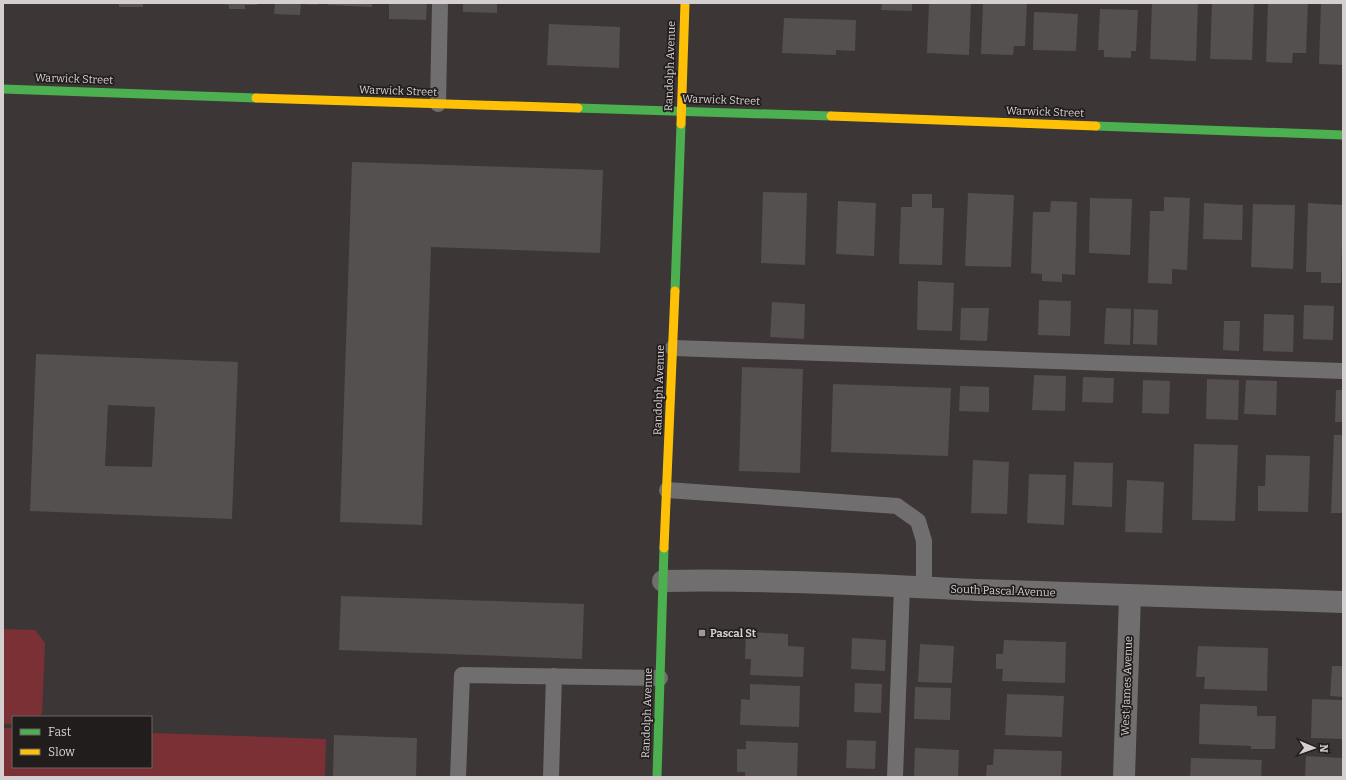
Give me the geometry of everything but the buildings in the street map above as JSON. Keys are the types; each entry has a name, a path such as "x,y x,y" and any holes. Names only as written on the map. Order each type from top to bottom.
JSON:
{"street":[{"name":"Randolph Avenue","path":"657,777 684,3"},
{"name":"Warwick Street","path":"3,89 680,111 1343,135"},
{"name":"South Pascal Avenue","path":"663,582 716,580 1130,596 1343,602"},
{"name":"West James Avenue","path":"1124,777 1130,596"}],"lane":[{"path":"438,104 440,3"},
{"path":"673,348 1343,370"},
{"path":"667,490 897,506 918,521 924,541 924,587"},
{"path":"895,777 902,586"},
{"path":"458,777 462,675 660,678"},
{"path":"551,777 554,676"}],"shaded area":[{"path":"3,629 35,630 45,643 42,714 39,716 12,716 12,724 3,724"},
{"path":"3,728 12,728 12,768 152,768 152,733 326,739 325,777 3,777"}],"traffic: fast":[{"path":"3,89 256,98"},
{"path":"578,108 831,116"},
{"path":"675,291 681,124"},
{"path":"1096,126 1343,135"},
{"path":"657,777 664,548"}],"traffic: slow":[{"path":"681,124 685,3"},
{"path":"256,98 578,108"},
{"path":"831,116 1096,126"},
{"path":"664,548 675,291"}],"place":[{"name":"Pascal St","path":"702,633"}]}
